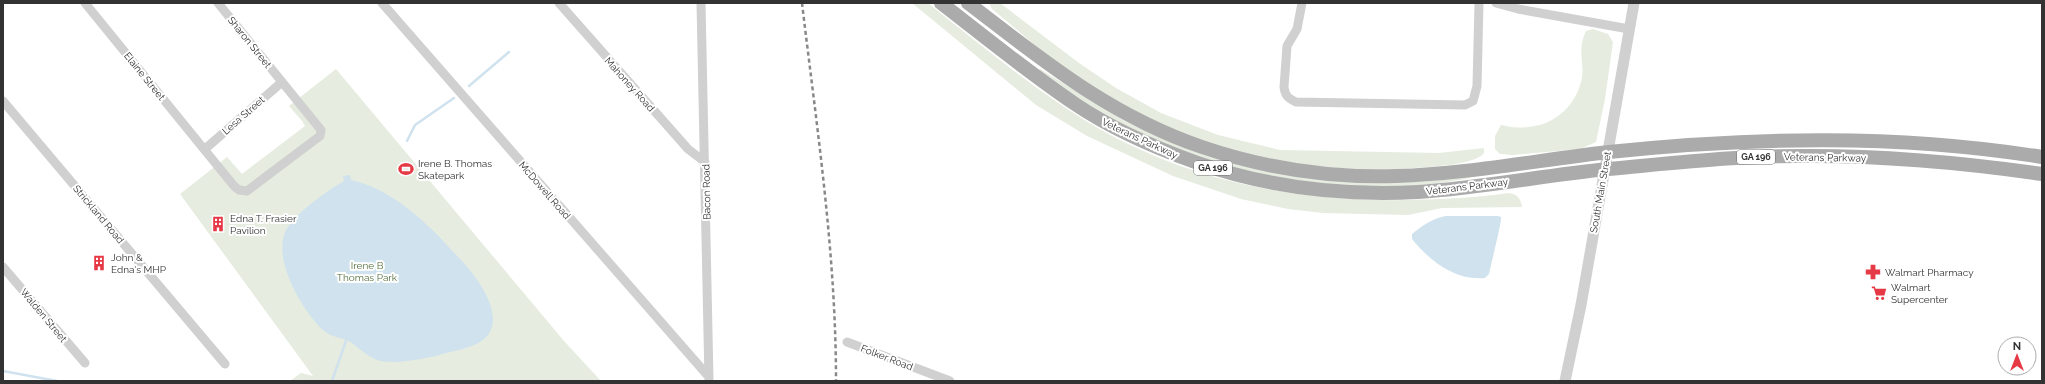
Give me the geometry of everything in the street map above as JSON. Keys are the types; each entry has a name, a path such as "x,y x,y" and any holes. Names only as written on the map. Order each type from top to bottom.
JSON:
{"main road":[{"name":"Veterans Parkway","path":"940,3 1035,75 1099,119 1172,154 1250,178 1326,190 1396,193 1444,190 1605,169 1758,157 1809,156 1926,160 2042,174"},
{"name":"Veterans Parkway","path":"968,3 1032,53 1085,91 1108,104 1179,138 1254,162 1328,174 1395,176 1442,173 1608,152 1740,141 1824,139 1894,141 1999,151 2042,157"}],"street":[{"name":"Elaine Street","path":"85,3 234,186 239,190 247,191 320,136 321,132 319,126 282,82"},
{"name":"Sharon Street","path":"218,3 282,82"},
{"name":"McDowell Road","path":"382,3 709,379"},
{"name":"Mahoney Road","path":"559,3 688,149 705,162"},
{"name":"Bacon Road","path":"702,3 709,379"},
{"path":"1302,3 1298,29 1287,46 1284,93 1288,99 1296,102 1465,105 1473,101 1477,86 1479,3"},
{"path":"1496,3 1518,9 1629,29"},
{"name":"South Main Street","path":"1565,381 1605,169 1634,3"},
{"name":"Lesa Street","path":"205,149 282,82"},
{"name":"Strickland Road","path":"3,101 225,364"},
{"name":"Walden Street","path":"3,266 85,363"},
{"name":"Folker Road","path":"847,342 950,381"}],"green space":[{"path":"912,3 928,3 1025,79 1065,108 1086,121 1123,142 1162,159 1202,173 1242,184 1283,192 1367,200 1447,199 1508,193 1514,194 1518,197 1521,201 1522,207 1442,208 1408,215 1323,213 1288,209 1241,199 1173,176 1087,136 1036,105"},
{"path":"989,3 1000,3 1079,63 1116,88 1161,113 1218,135 1280,150 1439,153 1484,148 1484,153 1472,160 1441,166 1349,169 1283,161 1251,155 1220,146 1188,136 1153,121 1084,82 1037,47 992,9"},
{"path":"1593,29 1608,34 1613,42 1605,99 1596,142 1580,149 1513,155 1500,154 1495,149 1495,136 1501,125 1527,127 1539,125 1550,121 1561,114 1569,106 1576,95 1581,82 1581,52 1583,39 1586,31"},
{"name":"Irene B Thomas Park","path":"336,69 564,341 601,381 290,381 301,373 313,376 180,194 227,157 242,174 305,126 289,106"},
{"path":"1040,69 1126,122 1177,144 1236,164 1469,175 1470,178 1427,184 1383,187 1340,186 1296,181 1254,173 1212,162 1171,147 1100,114 1038,72"}],"water":[{"path":"350,175 351,180 382,192 397,200 410,210 436,233 474,276 482,287 492,311 493,323 489,333 480,342 439,355 408,361 391,362 377,360 349,341 327,333 316,323 300,300 287,273 282,247 284,235 287,228 301,212 319,197 344,181 343,176"},
{"path":"1446,216 1501,217 1489,274 1485,278 1474,278 1453,273 1435,262 1412,239 1412,234 1424,225 1432,220"}],"waterway":[{"path":"469,86 509,52"},
{"path":"407,141 415,125 454,98"},
{"path":"332,381 347,338"},
{"path":"3,371 57,381"}],"railway":[{"path":"802,3 825,192 833,286 836,381"}],"place":[{"name":"Irene B. Thomas Skatepark","path":"406,169"},
{"name":"Edna T. Frasier Pavilion","path":"218,224"},
{"name":"John & Edna's MHP","path":"99,263"},
{"name":"Walmart Pharmacy","path":"1873,272"},
{"name":"Walmart Supercenter","path":"1879,293"}]}
